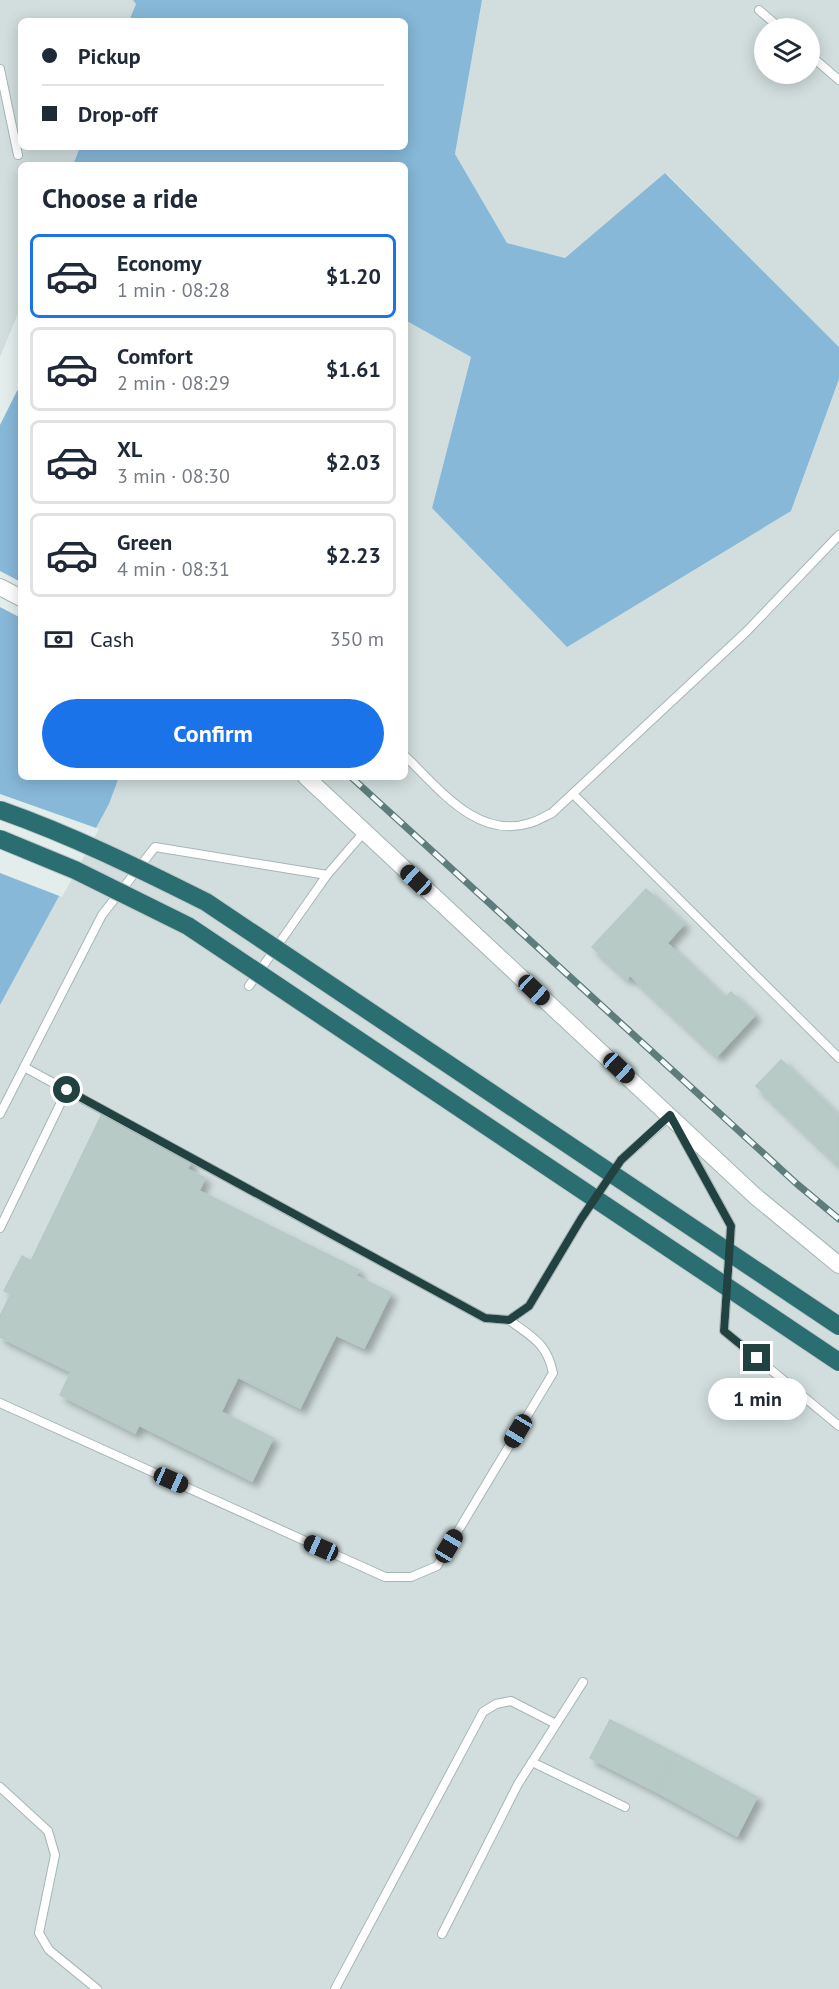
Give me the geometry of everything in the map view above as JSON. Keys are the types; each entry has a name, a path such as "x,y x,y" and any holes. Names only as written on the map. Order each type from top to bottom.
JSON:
{"highway":[{"path":"0,810 37,823 121,859 206,902 839,1326"},
{"path":"0,839 75,870 188,926 839,1362"}],"street":[{"path":"0,587 18,596"},
{"path":"309,780 755,1196 839,1265"}],"lane":[{"path":"759,10 768,18"},
{"path":"820,64 839,80"},
{"path":"0,69 18,155"},
{"path":"408,759 465,813 484,822 505,826 530,824 552,813 747,631 839,535"},
{"path":"573,794 839,1058"},
{"path":"249,986 327,875 365,831"},
{"path":"0,1114 102,915 155,847 327,875"},
{"path":"0,1403 385,1577 411,1577 437,1566 553,1373 550,1357 540,1343 509,1320 485,1318 24,1067"},
{"path":"0,1228 67,1090"},
{"path":"509,1320 529,1306 581,1219 621,1160 670,1115 731,1226 724,1331 839,1426"},
{"path":"442,1934 518,1784 584,1682"},
{"path":"335,1989 483,1712 496,1704 511,1701 556,1724"},
{"path":"532,1762 625,1807"},
{"path":"0,1786 48,1831 55,1855 39,1933 49,1950 96,1989"}],"shaded area":[{"path":"0,0 133,0 136,4 130,18 18,18 18,150 79,150 74,162 18,162 18,313 0,357"},
{"path":"482,0 839,0 839,347 666,173 565,258 507,243 455,154"},
{"path":"408,322 471,357 432,508 791,511 839,379 839,1989 0,1989 0,1005 109,804 118,780 408,780"}],"water":[{"path":"133,0 482,0 455,154 507,243 565,258 665,173 839,347 839,379 791,511 567,647 432,508 471,357 408,322 408,162 74,162 79,150 408,150 408,18 130,18 136,4"},
{"path":"17,391 18,780 118,780 109,804 0,1005 0,425"}],"pier":[{"path":"0,571 18,580 18,616 0,607"},
{"path":"0,794 99,829 62,897 0,873"}],"building":[{"path":"646,889 684,924 667,943 725,998 731,992 755,1015 717,1056 630,975 627,979 592,947"},
{"path":"781,1060 839,1116 839,1165 756,1086"},
{"path":"102,1114 192,1161 187,1169 205,1178 199,1191 359,1270 356,1276 391,1293 364,1348 336,1335 300,1408 238,1377 221,1412 273,1438 252,1481 139,1425 135,1433 60,1395 71,1372 0,1337 0,1316 11,1294 4,1291 22,1256 31,1261"},
{"path":"610,1720 676,1754 657,1792 590,1758"},
{"path":"676,1754 757,1797 737,1836 657,1792"}],"railway":[{"path":"354,780 797,1184 839,1219"}],"route":[{"path":"67,1090 485,1318 509,1320 529,1306 581,1219 621,1160 670,1115 731,1226 724,1331 757,1358"}]}
